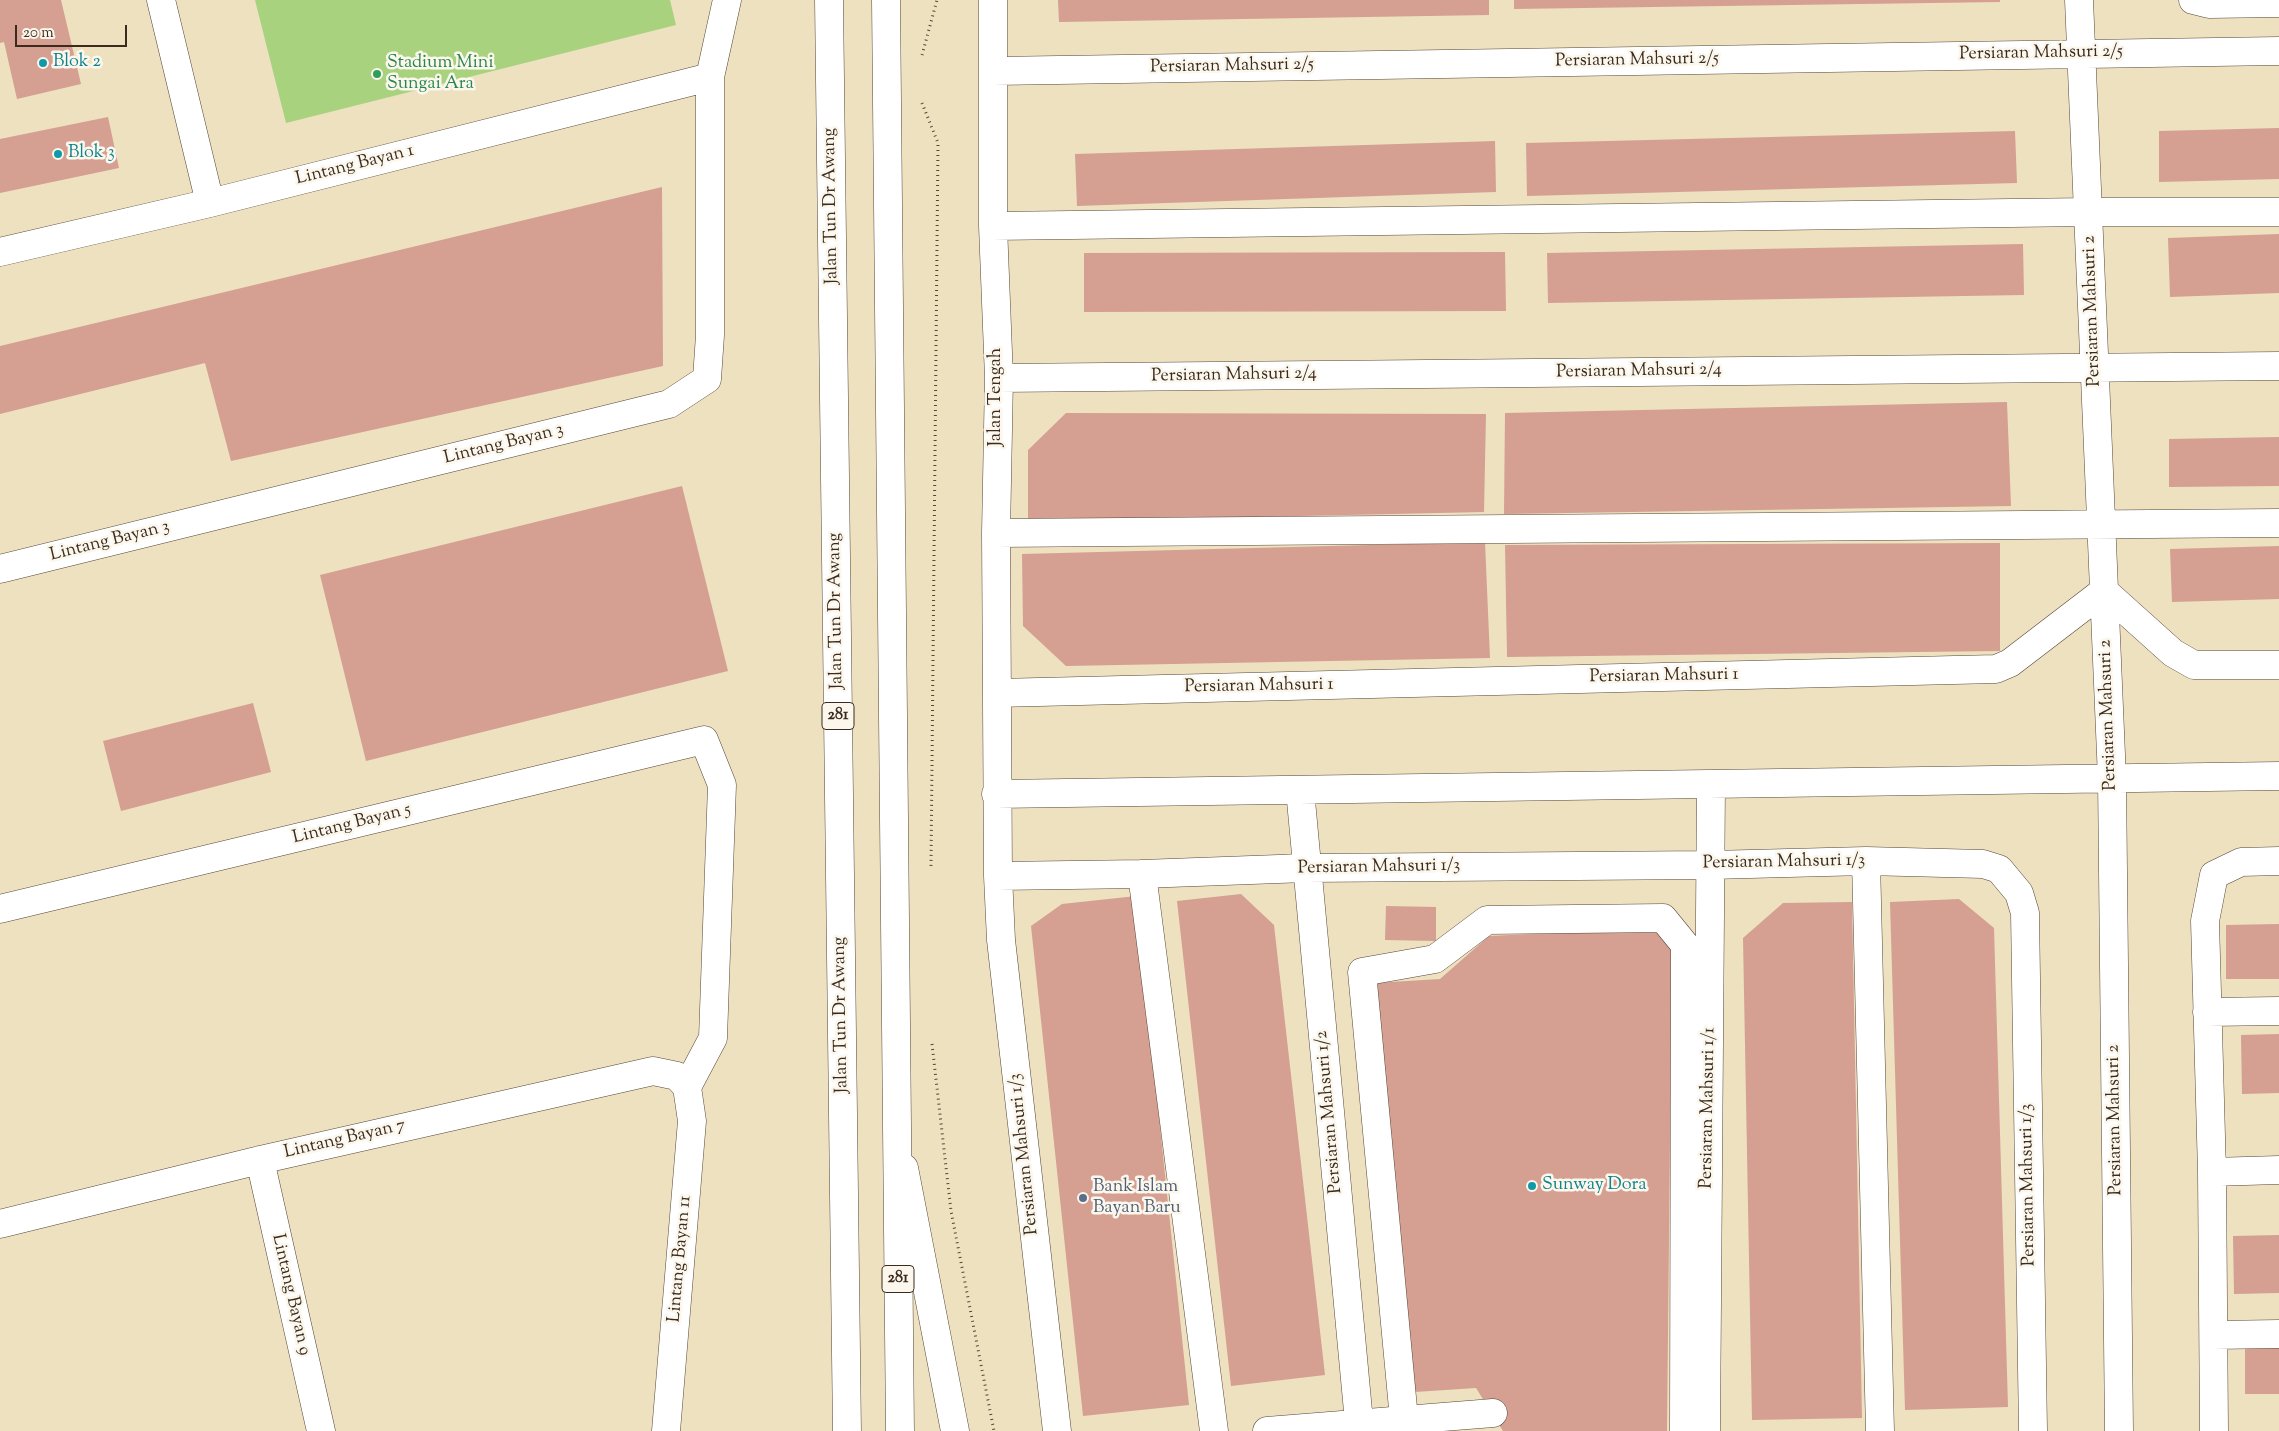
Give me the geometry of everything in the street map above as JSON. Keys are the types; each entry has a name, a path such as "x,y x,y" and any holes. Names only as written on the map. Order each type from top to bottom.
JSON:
{"street":[{"path":"161,0 210,202"},
{"path":"710,77 727,0"},
{"name":"Jalan Tun Dr Awang","path":"829,0 847,1431"},
{"name":"281","path":"886,0 900,1431"},
{"name":"Jalan Tengah","path":"993,0 993,226 999,378 996,533 996,794"},
{"name":"Persiaran Mahsuri 2","path":"2080,0 2112,778 2119,1431"},
{"path":"2193,0 2209,4 2279,3"},
{"name":"Persiaran Mahsuri 2/5","path":"994,72 2279,51"},
{"name":"Lintang Bayan 1","path":"0,252 210,202 710,77"},
{"name":"Lintang Bayan 3","path":"0,569 669,404 707,379 710,335 710,77"},
{"path":"993,226 2088,212 2279,212"},
{"name":"Persiaran Mahsuri 2/4","path":"999,378 2279,366"},
{"path":"996,533 2101,526 2279,523"},
{"path":"2104,591 2172,653 2194,665 2279,665"},
{"name":"Persiaran Mahsuri 1","path":"997,693 1996,669 2010,662 2104,591"},
{"name":"Lintang Bayan 5","path":"0,909 704,740 722,785 713,1038 687,1087"},
{"path":"996,794 2279,776"},
{"name":"Persiaran Mahsuri 1/1","path":"1706,1431 1711,784"},
{"name":"Persiaran Mahsuri 1/2","path":"1300,790 1306,868 1363,1427"},
{"name":"Persiaran Mahsuri 1/3","path":"996,794 1001,940 1057,1431"},
{"path":"1866,861 1880,1431"},
{"name":"Persiaran Mahsuri 1/3","path":"998,876 1142,874 1306,868 1711,865 1866,861 1983,864 1999,869 2019,892 2025,913 2033,1431"},
{"path":"2214,1431 2212,1172 2205,921 2214,875 2241,862 2279,861"},
{"path":"1142,874 1214,1431"},
{"path":"1404,1419 1362,972 1435,959 1487,920 1663,918 1685,945 1684,1431"},
{"path":"2207,1012 2279,1012"},
{"name":"Lintang Bayan 7","path":"0,1224 260,1160 653,1071 677,1076 687,1087"},
{"name":"Lintang Bayan 11","path":"666,1431 692,1121 687,1087"},
{"path":"897,1127 955,1431"},
{"name":"Lintang Bayan 9","path":"260,1160 321,1431"},
{"path":"2212,1172 2279,1170"},
{"path":"2214,1335 2279,1334"},
{"path":"1267,1431 1363,1427 1404,1419 1465,1423 1493,1413"}],"path":[{"path":"921,57 937,0"},
{"path":"920,96 938,143 931,868"},
{"path":"931,1037 952,1211 994,1431"}],"green space":[{"name":"Stadium Mini Sungai Ara","path":"255,0 670,0 676,25 286,123"}],"building":[{"name":"Blok 2","path":"0,0 61,0 81,84 17,99 4,42 0,43"},
{"path":"1058,0 1489,0 1489,15 1059,22"},
{"path":"1514,0 2000,0 2000,2 1514,9"},
{"name":"Blok 3","path":"108,117 119,168 0,193 0,139"},
{"path":"2279,128 2279,179 2159,182 2159,131"},
{"path":"2015,131 2017,183 1527,196 1526,143"},
{"path":"1495,141 1496,192 1077,206 1075,154"},
{"path":"662,187 663,366 231,461 205,363 0,414 0,346"},
{"path":"2279,234 2279,293 2170,297 2168,238"},
{"path":"2023,244 2024,295 1548,303 1547,253"},
{"path":"1505,252 1506,311 1084,312 1084,253"},
{"path":"2007,402 2011,506 1504,514 1505,413"},
{"path":"1066,413 1486,414 1484,512 1028,522 1028,450"},
{"path":"2279,437 2279,486 2169,487 2169,439"},
{"path":"682,486 728,671 366,761 320,575"},
{"path":"1485,542 1490,658 1066,666 1023,626 1022,554"},
{"path":"2000,543 2000,651 1507,657 1505,545"},
{"path":"2279,546 2279,599 2172,602 2170,549"},
{"path":"253,703 271,772 121,811 103,741"},
{"path":"1241,894 1274,925 1325,1375 1231,1386 1177,901"},
{"path":"1136,896 1189,1405 1083,1416 1031,926 1062,904"},
{"path":"1959,899 1994,928 2008,1407 1905,1410 1890,902"},
{"path":"1852,902 1862,1418 1752,1420 1743,938 1783,903"},
{"path":"1386,906 1436,907 1436,941 1385,940"},
{"path":"2279,924 2279,979 2226,979 2226,925"},
{"name":"Sunway Dora","path":"1657,928 1672,946 1667,1431 1503,1431 1476,1388 1415,1392 1374,983 1440,979 1489,936"},
{"path":"2279,1034 2279,1093 2242,1094 2241,1035"},
{"path":"2279,1235 2279,1293 2234,1294 2233,1236"},
{"path":"2245,1336 2279,1336 2279,1394 2245,1394"}],"place":[{"name":"Blok 2","path":"43,63"},
{"name":"Stadium Mini Sungai Ara","path":"377,74"},
{"name":"Blok 3","path":"58,154"},
{"name":"Sunway Dora","path":"1532,1186"},
{"name":"Bank Islam Bayan Baru","path":"1083,1198"}]}
